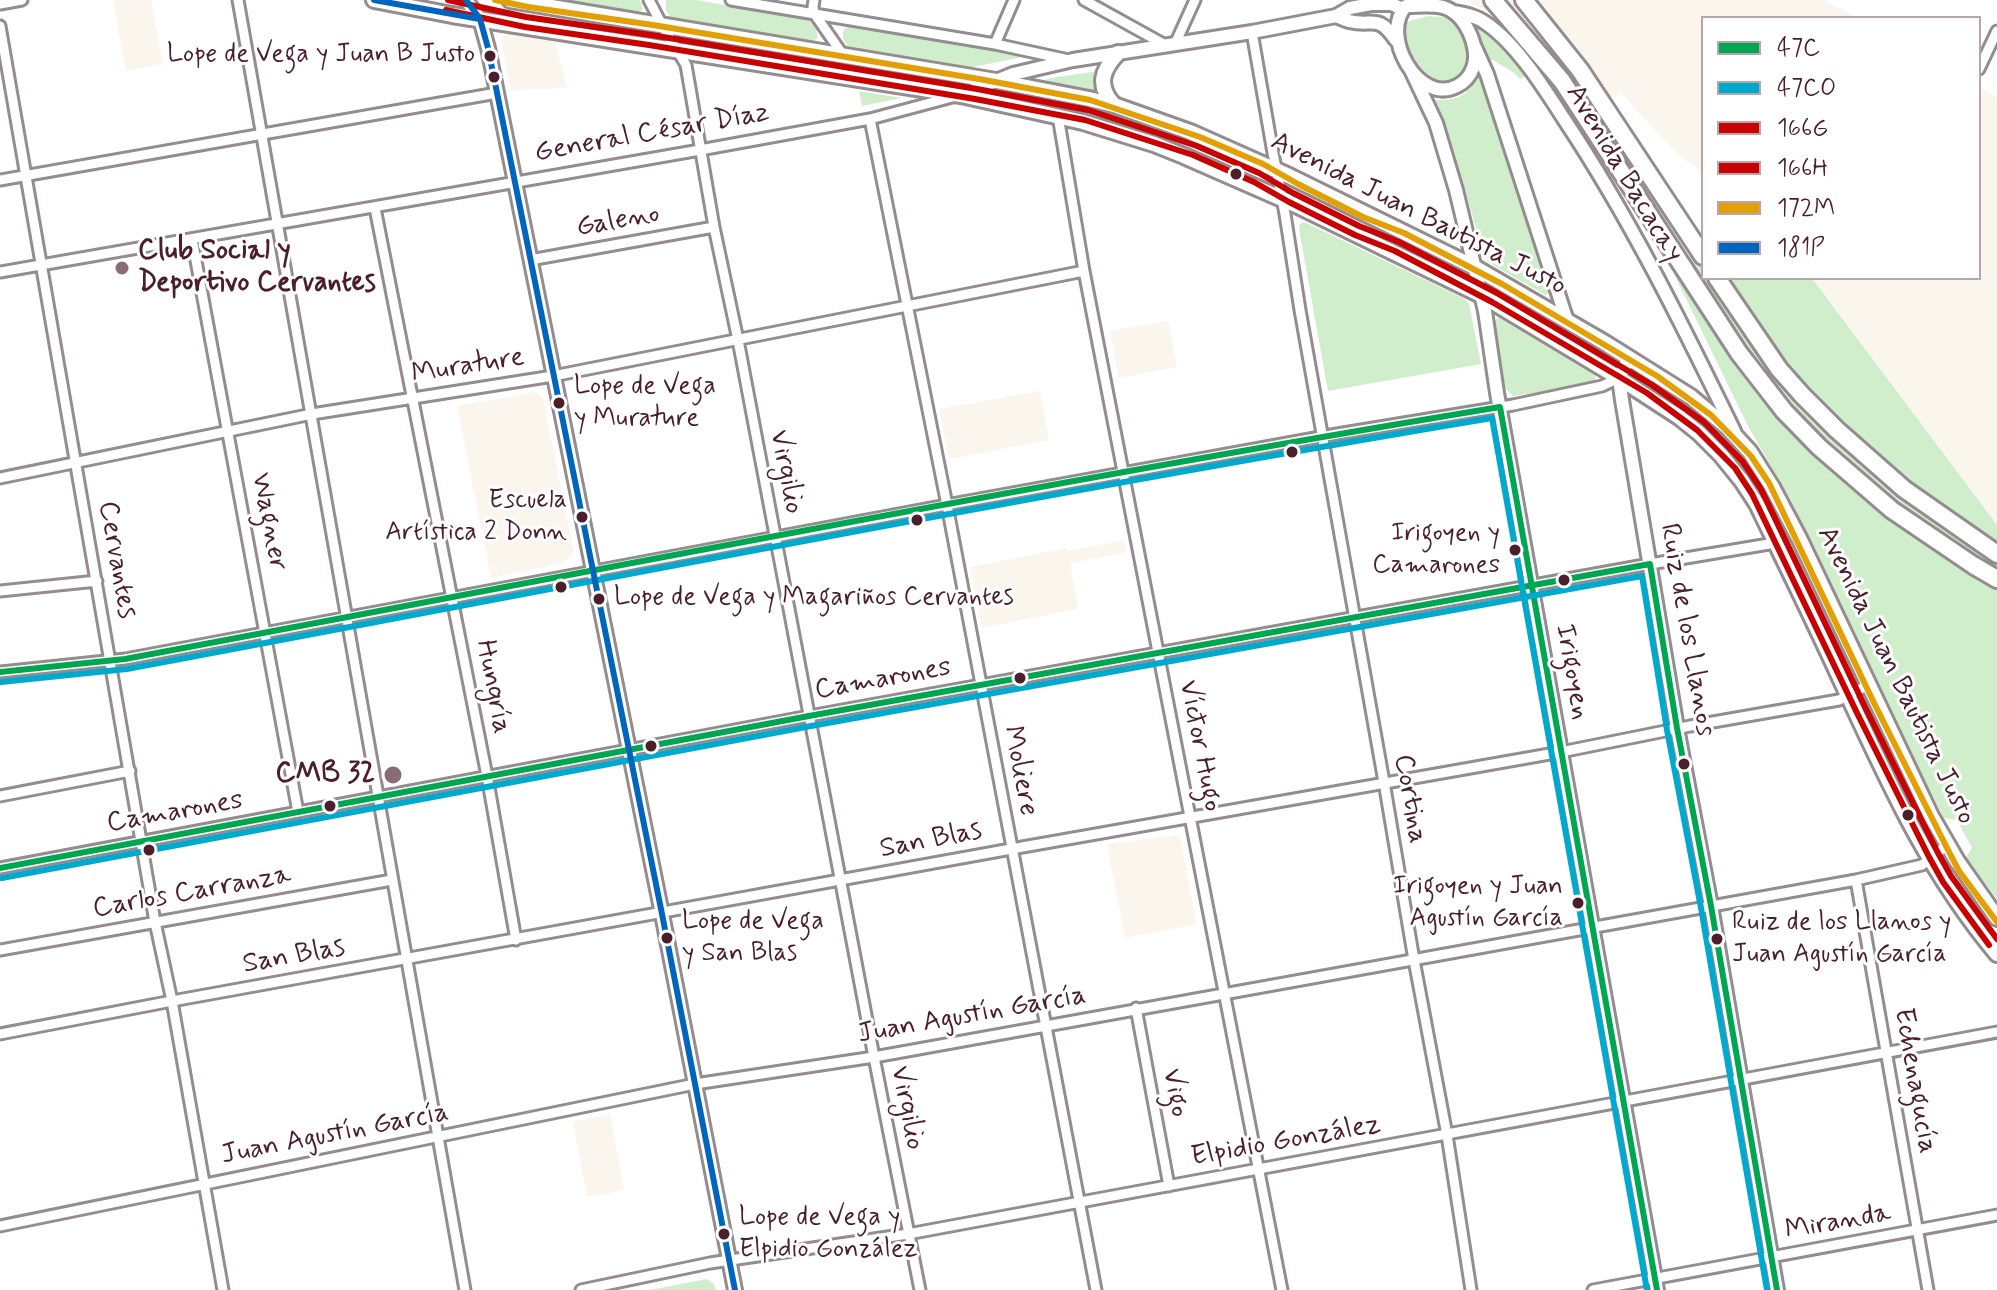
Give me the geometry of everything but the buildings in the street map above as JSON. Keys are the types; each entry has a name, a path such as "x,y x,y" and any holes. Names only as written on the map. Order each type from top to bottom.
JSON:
{"highway":[{"path":"1493,0 1562,81 1739,353 1784,411 1819,447 1892,510 1997,579"},
{"path":"1524,0 1580,70 1701,253"},
{"path":"1718,280 1779,369 1829,421 1904,489 1997,554"}],"main road":[{"name":"Avenida Juan Bautista Justo","path":"374,0 961,95 1058,116 1125,134 1184,156 1282,199 1481,295 1668,408 1721,455 1749,492 1898,803 1929,860 1997,954"},
{"name":"Avenida Juan Bautista Justo","path":"510,0 996,81 1114,105 1190,132 1276,170 1474,267 1629,358 1691,397 1737,437 1762,470 1783,505 1921,797 1947,845 1997,918"},
{"path":"1114,105 1106,95 1103,82 1108,64 1118,53"}],"street":[{"path":"0,4 22,0"},
{"path":"238,0 465,1290"},
{"path":"466,0 480,19 497,93 735,1290"},
{"name":"Virgilio","path":"649,0 686,65 714,227 920,1290"},
{"path":"731,0 1073,60"},
{"path":"814,0 814,13 843,55"},
{"path":"995,44 1014,0"},
{"path":"1084,0 1171,45 1195,0"},
{"path":"1336,16 1369,2 1391,4 1403,9"},
{"path":"1398,43 1396,27 1406,6 1449,7 1461,21 1487,74 1567,321"},
{"name":"Avenida Bacacay","path":"1449,7 1484,21 1496,31 1526,65 1559,111 1626,217 1737,437"},
{"path":"1336,16 1351,22 1379,23 1389,30 1418,78 1432,88 1442,90 1451,89 1467,79 1475,62 1473,43"},
{"name":"General César Díaz","path":"0,272 870,119 961,95 1025,71 1073,60 1336,16"},
{"name":"Cervantes","path":"0,26 155,922 223,1290"},
{"path":"1981,65 1997,31"},
{"name":"Cortina","path":"1252,32 1447,1135 1471,1290"},
{"name":"Irigoyen","path":"1411,70 1436,123 1446,154 1481,295 1656,1284"},
{"path":"0,180 497,93"},
{"name":"Víctor Hugo","path":"1058,116 1084,271 1282,1290"},
{"name":"Moliere","path":"870,119 947,505 1096,1290"},
{"name":"Hungría","path":"375,208 487,776 516,940"},
{"name":"Galeno","path":"530,260 714,227"},
{"name":"Wagner","path":"192,239 298,812"},
{"name":"Murature","path":"0,478 312,414 553,376 1084,271"},
{"path":"0,672 111,661 947,505 1500,407 1602,386 1619,378 1629,358"},
{"name":"Ruiz de los Llanos","path":"1619,378 1677,728 1777,1290"},
{"name":"Camarones","path":"0,868 809,716 1775,543"},
{"path":"0,591 97,581"},
{"name":"San Blas","path":"0,1034 1561,752 1839,700 1868,685"},
{"path":"0,796 130,771"},
{"name":"Juan Agustín García","path":"0,1226 695,1084 874,1057 1856,880 1922,865 1947,845"},
{"name":"Carlos Carranza","path":"0,950 392,880"},
{"name":"Echenagucía","path":"1856,880 1928,1290"},
{"name":"Vigo","path":"1136,1008 1169,1186"},
{"name":"Elpidio González","path":"581,1290 729,1260 908,1234 1997,1032"},
{"name":"Miranda","path":"1593,1290 1656,1284 1772,1257 1997,1215"}],"shaded area":[{"path":"113,0 151,0 163,64 126,71"},
{"path":"1467,0 1823,0 1855,16 1701,16 1701,171 1679,156 1621,93 1578,122 1508,28 1489,12"},
{"path":"507,33 555,42 567,88 511,90 501,40"},
{"path":"1981,88 1997,97 1997,525 1814,280 1981,280"},
{"path":"1168,321 1177,367 1119,378 1110,331"},
{"path":"1040,391 1049,440 949,459 939,409"},
{"path":"536,392 543,398 574,552 563,563 491,578 457,406"},
{"path":"1124,540 1127,552 1070,563 1078,609 982,628 970,567"},
{"path":"1176,835 1180,838 1197,924 1125,938 1107,844"},
{"path":"610,1114 624,1190 587,1197 573,1122"}],"green space":[{"path":"543,0 640,0 643,9 636,15"},
{"path":"666,0 696,0 806,19 815,27 817,38 811,44 673,21 666,10"},
{"path":"1428,16 1445,17 1454,22 1467,45 1466,72 1444,86 1421,75 1403,42 1403,23"},
{"path":"852,26 1028,56 953,68 853,51 843,38 845,28"},
{"path":"1473,26 1495,38 1526,75 1520,79 1493,60 1485,62"},
{"path":"1098,71 1098,93 1040,82 1051,78"},
{"path":"1478,72 1550,285 1550,292 1545,295 1488,262 1463,182 1433,103 1462,95"},
{"path":"859,91 902,98 862,106"},
{"path":"1304,222 1465,299 1469,304 1481,364 1328,391 1299,229"},
{"path":"1701,250 1701,280 1813,280 1997,525 1997,899 1966,857 1972,848 1957,820 1944,818 1791,501 1749,428 1671,268"},
{"path":"1503,316 1593,370 1595,381 1590,385 1513,396 1505,388 1494,324 1497,318"},
{"path":"707,1279 716,1290 650,1290"}],"transit line":[{"name":"181P","path":"374,0 480,19"},
{"name":"166G","path":"448,0 526,17 651,35 1088,110 1197,146 1259,173 1293,193 1399,242 1497,293 1652,385 1704,422 1743,462 1761,489 1938,853 1997,939"},
{"name":"181P","path":"466,0 480,19 488,48 735,1290"},
{"name":"172M","path":"495,0 1090,100 1200,137 1263,164 1363,217 1404,233 1502,284 1657,376 1711,415 1751,456 1769,483 1947,848 1959,871 1997,922"},
{"name":"166H","path":"446,10 525,27 975,99 1085,120 1193,155 1254,182 1492,302 1647,393 1697,430 1735,468 1752,494 1929,857 1943,882 1989,945"},
{"name":"47C","path":"0,672 125,659 984,497 1500,407 1657,1290"},
{"name":"47CO","path":"1,682 127,669 979,508 1492,418 1647,1290"},
{"name":"47C","path":"0,868 809,716 1650,564 1777,1290"},
{"name":"47CO","path":"2,878 811,726 1642,576 1767,1290"}],"place":[{"name":"Lope de Vega y Juan B Justo","path":"490,56"},
{"name":"Club Social y Deportivo Cervantes","path":"122,268"},
{"name":"Lope de Vega y Murature","path":"559,403"},
{"name":"Escuela Artística 2 Donn","path":"582,517"},
{"name":"Irigoyen y Camarones","path":"1515,550"},
{"name":"Lope de Vega y Magariños Cervantes","path":"599,599"},
{"name":"CMB 32","path":"393,775"},
{"name":"Irigoyen y Juan Agustín García","path":"1578,903"},
{"name":"Lope de Vega y San Blas","path":"667,938"},
{"name":"Ruiz de los Llanos y Juan Agustín García","path":"1717,939"},
{"name":"Lope de Vega y Elpidio González","path":"724,1234"}]}
